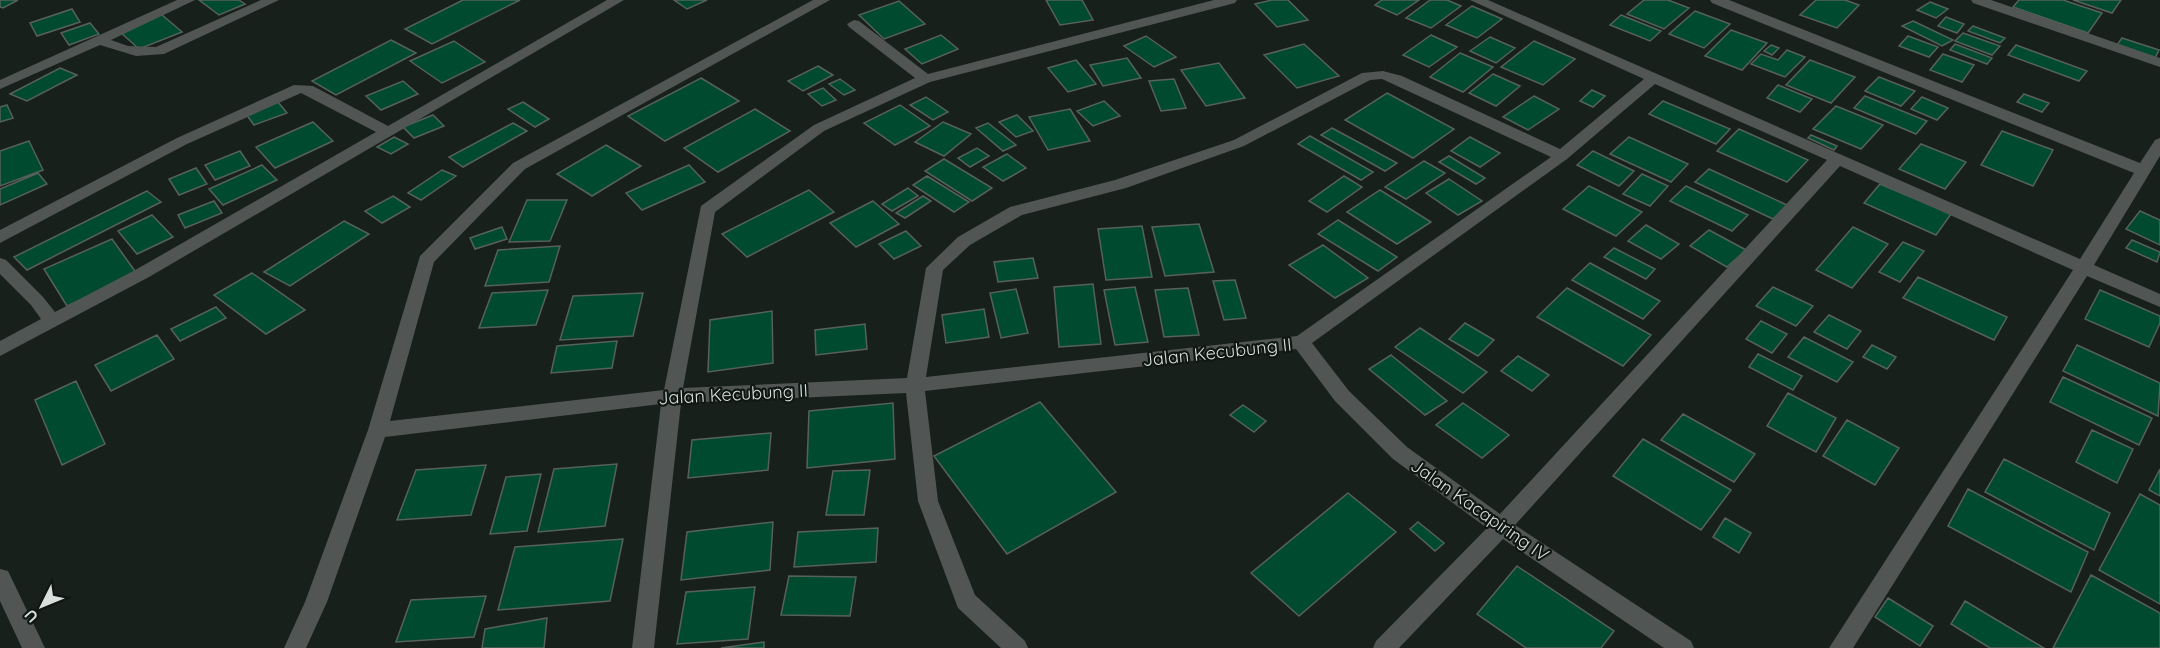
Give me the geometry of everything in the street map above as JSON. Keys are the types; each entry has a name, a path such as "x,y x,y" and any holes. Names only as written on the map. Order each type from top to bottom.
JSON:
{"street":[{"path":"0,85 188,0"},
{"path":"101,40 108,45 142,52 159,51 272,0"},
{"path":"0,349 143,273 617,0"},
{"path":"295,648 316,602 378,430 426,260 519,166 823,0"},
{"path":"643,648 672,396 707,210 819,128 925,79 1230,0"},
{"path":"1477,0 2160,301"},
{"path":"1717,0 2142,170"},
{"path":"1978,0 2007,4 2160,63"},
{"path":"854,24 925,79"},
{"path":"1017,648 966,601 928,501 915,385 935,268 964,241 1016,211 1120,184 1239,143 1367,76 1383,75 1403,82 1562,156"},
{"name":"Jalan Kecubung II","path":"378,430 672,396 915,385 1301,342 1562,156 1655,77"},
{"path":"0,237 182,141 299,88 308,89 388,132"},
{"path":"1840,648 2084,267 2160,143"},
{"path":"1384,648 1501,527 1838,158"},
{"path":"0,264 37,301 52,322"},
{"name":"Jalan Kacapiring IV","path":"1301,342 1342,396 1400,453 1501,527 1683,648"},
{"path":"0,578 34,648"}],"building":[{"path":"0,0 18,0 3,8 0,7"},
{"path":"199,0 239,0 245,4 219,15"},
{"path":"463,0 520,0 432,44 405,29"},
{"path":"674,0 707,0 687,9"},
{"path":"1046,0 1082,0 1093,20 1060,25"},
{"path":"1272,0 1288,0 1308,20 1277,27 1255,4"},
{"path":"1382,0 1419,0 1397,15 1375,5"},
{"path":"1430,0 1447,0 1461,6 1431,28 1406,18"},
{"path":"1644,0 1668,0 1689,8 1664,29 1627,14"},
{"path":"1816,0 1845,0 1859,5 1837,28 1800,15"},
{"path":"2019,0 2063,0 2102,13 2088,33 2013,7"},
{"path":"2073,0 2121,0 2112,13"},
{"path":"899,1 925,24 884,39 859,15"},
{"path":"1930,2 1948,9 1936,18 1917,10"},
{"path":"1472,6 1502,19 1477,38 1446,25"},
{"path":"72,9 80,22 37,36 30,23"},
{"path":"1695,11 1730,24 1704,48 1669,34"},
{"path":"161,14 182,32 139,49 119,31"},
{"path":"1621,15 1661,31 1650,41 1610,25"},
{"path":"1946,17 1964,24 1957,33 1938,26"},
{"path":"1913,21 1953,40 1942,46 1902,26"},
{"path":"90,23 99,34 69,45 61,33"},
{"path":"1973,26 2005,38 2000,43 1968,31"},
{"path":"1731,30 1767,43 1742,70 1705,56"},
{"path":"1963,33 2000,46 1992,55 1955,41"},
{"path":"941,35 958,49 922,64 905,49"},
{"path":"1431,35 1457,47 1429,67 1403,55"},
{"path":"1146,36 1176,57 1154,67 1124,46"},
{"path":"1908,36 1938,47 1929,57 1899,46"},
{"path":"1490,37 1515,48 1496,63 1470,51"},
{"path":"2122,38 2159,50 2155,58 2117,45"},
{"path":"391,40 416,53 336,95 312,81"},
{"path":"454,41 485,62 442,83 410,61"},
{"path":"1534,41 1575,59 1543,85 1501,67"},
{"path":"1304,44 1339,76 1297,88 1264,55"},
{"path":"1955,44 1992,58 1987,64 1950,50"},
{"path":"1771,45 1779,48 1772,55 1764,51"},
{"path":"2016,45 2087,71 2079,81 2008,55"},
{"path":"1787,50 1805,57 1785,77 1751,64 1761,54 1778,60"},
{"path":"1460,53 1493,67 1463,92 1430,77"},
{"path":"1943,54 1974,65 1962,82 1930,70"},
{"path":"1127,58 1141,78 1103,86 1090,65"},
{"path":"1076,60 1096,84 1068,92 1048,68"},
{"path":"1810,60 1855,77 1831,103 1786,85"},
{"path":"1219,63 1245,98 1206,106 1181,70"},
{"path":"818,66 833,75 803,91 788,81"},
{"path":"60,68 77,75 27,101 10,94"},
{"path":"1493,74 1520,86 1496,106 1469,93"},
{"path":"1879,77 1915,91 1901,106 1865,91"},
{"path":"701,78 739,101 665,141 628,116"},
{"path":"840,79 855,90 844,95 829,84"},
{"path":"1174,79 1186,108 1161,111 1149,81"},
{"path":"403,81 418,94 381,110 366,96"},
{"path":"1778,85 1812,99 1800,112 1767,98"},
{"path":"823,88 836,100 822,106 808,94"},
{"path":"1592,90 1605,96 1593,107 1580,101"},
{"path":"1387,93 1454,129 1413,158 1345,120"},
{"path":"2024,94 2049,103 2042,112 2017,102"},
{"path":"1534,96 1559,109 1528,130 1503,117"},
{"path":"1865,96 1927,121 1916,134 1854,108"},
{"path":"926,97 948,112 933,120 910,105"},
{"path":"1922,97 1948,108 1937,120 1911,109"},
{"path":"1104,101 1120,116 1093,126 1077,111"},
{"path":"1663,101 1730,129 1716,144 1649,114"},
{"path":"278,102 287,113 254,125 246,114"},
{"path":"523,102 549,119 535,127 508,109"},
{"path":"7,105 13,118 0,122 0,107"},
{"path":"900,105 930,126 895,145 864,123"},
{"path":"1836,106 1883,125 1861,149 1813,129"},
{"path":"755,109 790,131 718,172 684,148"},
{"path":"1070,109 1090,141 1048,150 1029,117"},
{"path":"433,115 444,126 414,138 403,127"},
{"path":"1017,115 1033,131 1016,137 999,122"},
{"path":"313,122 333,141 275,168 256,147"},
{"path":"943,122 971,134 944,156 915,142"},
{"path":"513,123 527,131 463,167 449,157"},
{"path":"988,123 1016,145 1003,151 976,128"},
{"path":"1332,128 1397,163 1385,171 1321,135"},
{"path":"1739,129 1808,160 1787,182 1717,151"},
{"path":"2002,131 2053,150 2033,186 1981,165"},
{"path":"1811,135 1837,146 1834,150 1808,138"},
{"path":"1310,136 1373,172 1361,180 1298,144"},
{"path":"394,137 408,144 391,154 377,147"},
{"path":"1470,137 1500,153 1480,167 1451,151"},
{"path":"1629,137 1688,164 1671,182 1610,154"},
{"path":"29,141 43,170 0,186 0,151"},
{"path":"1921,144 1966,162 1945,189 1899,169"},
{"path":"606,145 641,166 592,196 557,174"},
{"path":"977,148 989,156 970,167 958,158"},
{"path":"240,151 250,166 215,180 205,165"},
{"path":"1593,151 1634,171 1619,186 1577,165"},
{"path":"1007,154 1026,168 1003,181 983,167"},
{"path":"1449,156 1485,178 1476,184 1439,162"},
{"path":"944,159 992,188 972,201 925,171"},
{"path":"1424,161 1445,173 1406,199 1385,187"},
{"path":"262,165 277,180 223,205 209,189"},
{"path":"689,165 705,182 642,210 626,193"},
{"path":"196,168 207,184 179,195 169,179"},
{"path":"1709,169 1787,205 1773,219 1695,182"},
{"path":"442,170 456,176 421,200 408,193"},
{"path":"38,173 47,184 0,205 0,189"},
{"path":"1642,174 1668,186 1650,206 1623,194"},
{"path":"927,176 969,202 954,212 913,185"},
{"path":"1344,176 1362,187 1327,212 1309,201"},
{"path":"1449,179 1482,201 1458,215 1426,193"},
{"path":"1880,184 1951,214 1936,235 1864,203"},
{"path":"1589,186 1642,212 1616,236 1563,209"},
{"path":"1686,186 1748,215 1732,231 1670,201"},
{"path":"908,188 918,196 892,211 882,204"},
{"path":"809,190 834,212 747,257 722,234"},
{"path":"1380,190 1431,222 1397,244 1347,212"},
{"path":"147,191 161,202 27,270 14,257"},
{"path":"393,196 410,207 382,223 365,211"},
{"path":"923,196 931,201 905,218 896,213"},
{"path":"527,200 567,200 550,241 509,242"},
{"path":"214,201 222,213 185,228 178,215"},
{"path":"873,201 899,224 856,247 830,223"},
{"path":"2140,211 2160,220 2160,245 2126,229"},
{"path":"152,215 173,237 137,254 118,231"},
{"path":"1338,220 1397,257 1378,271 1318,234"},
{"path":"344,221 369,234 290,286 264,272"},
{"path":"1199,224 1214,272 1165,276 1152,227"},
{"path":"1646,225 1679,244 1661,259 1628,241"},
{"path":"1142,226 1152,277 1106,280 1098,229"},
{"path":"502,227 507,239 475,249 470,238"},
{"path":"1853,227 1888,244 1852,288 1816,270"},
{"path":"1709,230 1746,250 1727,267 1690,246"},
{"path":"906,231 921,246 894,259 879,244"},
{"path":"112,239 137,274 67,306 44,269"},
{"path":"2132,240 2160,252 2157,262 2126,248"},
{"path":"1903,242 1924,251 1900,282 1879,272"},
{"path":"1323,245 1368,278 1335,298 1289,265"},
{"path":"560,246 549,282 485,286 498,250"},
{"path":"1614,248 1655,269 1646,279 1604,257"},
{"path":"1033,258 1038,278 998,282 994,262"},
{"path":"1590,263 1660,301 1643,319 1572,280"},
{"path":"252,273 305,310 266,334 214,295"},
{"path":"1918,277 2007,317 1994,340 1903,298"},
{"path":"1235,280 1246,318 1224,320 1213,281"},
{"path":"1093,284 1101,344 1059,347 1054,287"},
{"path":"1135,287 1148,342 1115,345 1104,290"},
{"path":"1773,287 1813,306 1796,326 1756,306"},
{"path":"1188,288 1199,335 1164,337 1155,290"},
{"path":"1567,288 1651,335 1623,366 1537,317"},
{"path":"1016,289 1028,333 1001,338 990,293"},
{"path":"548,290 536,325 479,328 492,293"},
{"path":"2100,290 2160,316 2160,323 2149,347 2085,319"},
{"path":"643,293 633,336 560,340 573,296"},
{"path":"216,307 226,318 180,341 171,329"},
{"path":"984,309 989,337 946,343 942,315"},
{"path":"772,311 773,363 708,372 710,320"},
{"path":"1829,315 1861,331 1847,349 1814,332"},
{"path":"1761,321 1787,334 1772,353 1746,339"},
{"path":"1465,323 1494,340 1478,356 1449,339"},
{"path":"865,324 867,349 816,355 815,330"},
{"path":"1420,328 1487,372 1463,393 1395,347"},
{"path":"157,335 174,359 111,391 95,365"},
{"path":"1804,337 1853,362 1837,382 1788,357"},
{"path":"617,341 612,368 551,373 557,346"},
{"path":"1872,345 1896,357 1887,369 1863,357"},
{"path":"2077,345 2160,383 2158,416 2063,371"},
{"path":"1758,354 1802,376 1793,390 1749,367"},
{"path":"1391,355 1447,401 1425,415 1369,369"},
{"path":"1518,356 1549,375 1532,391 1501,371"},
{"path":"2063,377 2152,418 2139,445 2050,402"},
{"path":"76,381 105,444 62,465 35,400"},
{"path":"1788,393 1836,418 1816,452 1767,426"},
{"path":"1040,402 1116,492 1007,554 934,456"},
{"path":"893,403 895,459 807,468 809,411"},
{"path":"1463,403 1509,435 1482,458 1436,425"},
{"path":"1243,405 1266,421 1254,432 1230,415"},
{"path":"1683,414 1755,454 1734,482 1661,440"},
{"path":"1847,420 1899,448 1875,485 1823,456"},
{"path":"2092,430 2133,449 2117,483 2076,462"},
{"path":"771,433 768,470 688,478 692,440"},
{"path":"1643,439 1731,490 1701,530 1613,476"},
{"path":"2004,459 2110,513 2094,550 1985,492"},
{"path":"617,464 605,526 538,532 554,469"},
{"path":"486,465 471,515 397,520 416,470"},
{"path":"2160,469 2160,496 2149,490"},
{"path":"870,470 864,515 826,515 833,471"},
{"path":"541,474 527,531 490,534 506,477"},
{"path":"1968,489 2088,552 2071,592 1948,526"},
{"path":"1348,493 1396,532 1299,616 1251,573"},
{"path":"2140,494 2160,505 2160,604 2099,570"},
{"path":"1725,518 1751,533 1739,553 1713,537"},
{"path":"773,522 770,570 681,580 687,532"},
{"path":"1418,522 1444,543 1435,551 1410,529"},
{"path":"878,528 876,562 794,567 798,532"},
{"path":"623,539 610,601 498,610 515,547"},
{"path":"1517,566 1614,631 1601,648 1526,648 1477,614"},
{"path":"2091,575 2160,613 2160,648 2053,648"},
{"path":"789,576 856,577 850,616 781,615"},
{"path":"755,587 748,639 677,644 686,592"},
{"path":"486,596 474,637 396,642 411,600"},
{"path":"1888,598 1933,626 1920,646 1875,617"},
{"path":"1965,601 2044,648 1990,648 1951,624"},
{"path":"547,618 544,648 482,648 485,629"},
{"path":"764,642 764,648 721,648"}]}
